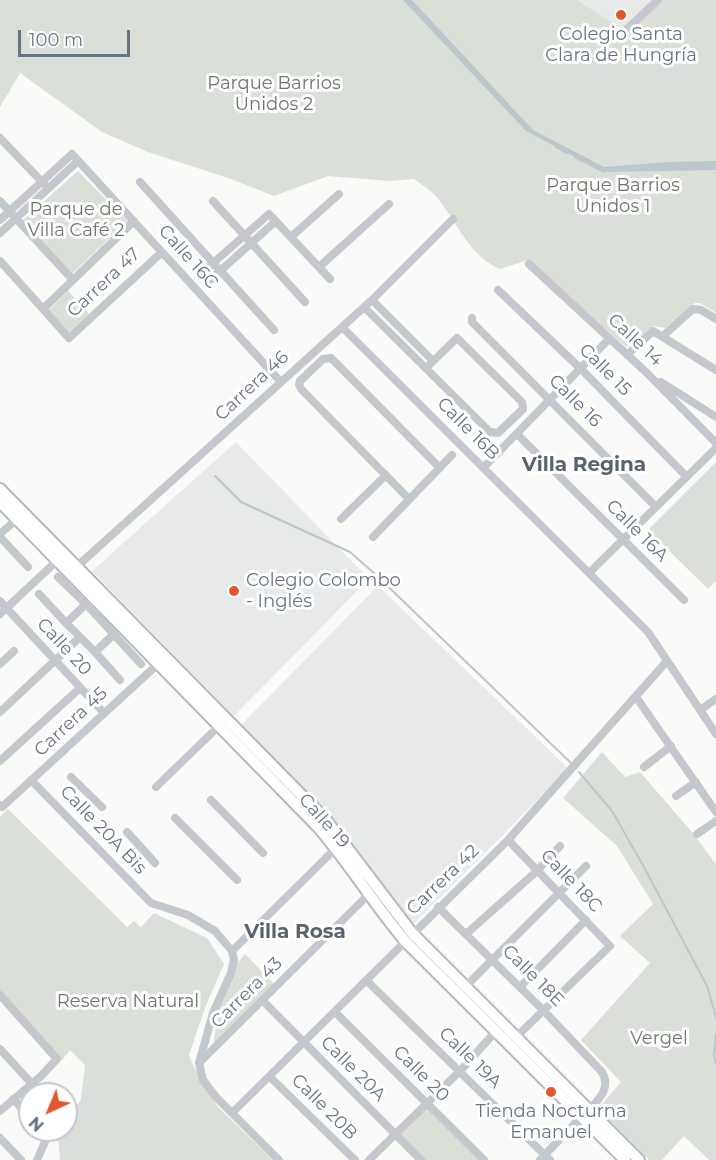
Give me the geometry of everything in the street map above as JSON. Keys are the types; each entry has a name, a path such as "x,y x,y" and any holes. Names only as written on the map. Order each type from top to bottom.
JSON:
{"main road":[{"name":"Calle 19","path":"0,489 61,556 326,820 408,937 466,986 516,1037 586,1113 625,1160"},
{"name":"Calle 19","path":"0,502 61,556"},
{"name":"Calle 19","path":"74,569 104,616 158,664 220,725 336,848 368,895 496,1030 639,1160"}],"street":[{"path":"625,31 658,0"},
{"path":"0,138 45,185"},
{"name":"Calle 16C","path":"45,185 75,158 280,381"},
{"path":"140,182 274,330"},
{"path":"0,220 45,185"},
{"path":"0,233 17,218 45,185"},
{"path":"291,237 339,194"},
{"path":"0,201 73,280"},
{"path":"213,201 305,302"},
{"path":"319,267 389,204"},
{"path":"204,271 269,214 330,279"},
{"name":"Carrera 46","path":"74,569 372,300 453,219"},
{"path":"0,261 43,309 134,221"},
{"path":"211,279 276,221"},
{"name":"Carrera 47","path":"43,309 69,338 162,252"},
{"name":"Calle 14","path":"529,264 646,373 716,443"},
{"name":"Calle 15","path":"498,290 581,369 686,476"},
{"path":"372,300 433,361"},
{"path":"364,307 492,433 498,434 523,409 522,402 457,338 426,368"},
{"path":"663,336 693,309 701,310 716,320"},
{"name":"Calle 16","path":"472,318 472,322 656,507"},
{"name":"Calle 16B","path":"342,327 648,632 716,734"},
{"path":"627,355 651,331 663,336 716,370"},
{"path":"483,468 609,339"},
{"path":"409,499 301,389 300,381 323,359 331,358 440,468"},
{"path":"646,373 716,417"},
{"name":"Calle 16A","path":"517,434 684,600"},
{"path":"589,573 716,448"},
{"path":"373,537 452,455"},
{"path":"341,519 386,475"},
{"path":"17,519 0,536 28,567"},
{"path":"2,608 61,556"},
{"path":"58,577 86,604 104,616 113,635 141,664"},
{"path":"39,594 120,680"},
{"path":"66,623 86,604"},
{"name":"Calle 20","path":"2,608 104,713"},
{"path":"95,652 113,635"},
{"path":"0,712 80,637"},
{"path":"0,664 14,651"},
{"name":"Carrera 42","path":"232,1113 508,840 667,661"},
{"name":"Carrera 45","path":"2,806 158,664"},
{"path":"0,761 80,688"},
{"path":"636,697 716,812"},
{"path":"700,710 716,699"},
{"path":"156,786 220,725"},
{"path":"644,767 671,746"},
{"path":"71,777 102,807"},
{"name":"Calle 20A Bis","path":"31,780 151,903 188,915 215,931 231,951"},
{"path":"676,796 696,782"},
{"path":"211,800 263,853"},
{"path":"175,818 237,880"},
{"path":"697,834 716,822"},
{"path":"127,832 155,863"},
{"name":"Calle 18C","path":"508,840 610,946 544,1011"},
{"path":"466,934 537,871 560,846"},
{"path":"279,1160 216,1097 203,1080 200,1063 213,1013 231,973 234,960 231,951 336,848"},
{"path":"466,986 586,866"},
{"name":"Carrera 43","path":"200,1063 368,895"},
{"name":"Calle 18E","path":"438,907 544,1011 602,1072 606,1084 604,1092 586,1113"},
{"path":"520,987 586,920"},
{"name":"Calle 19A","path":"366,980 545,1158"},
{"path":"0,995 57,1059 34,1082"},
{"name":"Calle 20A","path":"263,1001 421,1160"},
{"path":"516,1037 544,1011"},
{"name":"Calle 20","path":"335,1012 484,1160"},
{"path":"369,1160 460,1071 496,1030"},
{"path":"0,1049 30,1082"},
{"name":"Calle 20B","path":"270,1077 354,1160"},
{"path":"0,1110 18,1095"},
{"path":"13,1099 18,1104"},
{"path":"545,1158 586,1113"},
{"path":"0,1138 21,1160"},
{"path":"37,1160 46,1142"}],"shaded area":[{"path":"403,0 412,0 533,130 604,167 716,161 716,170 604,172 526,131"},
{"name":"Colegio Santa Clara de Hungría","path":"577,0 658,0 625,31"},
{"name":"Colegio Colombo - Inglés","path":"236,442 369,579 234,716 92,571"},
{"path":"378,586 568,768 412,925 331,818 240,726"}],"green space":[{"name":"Parque Barrios Unidos 2","path":"0,0 577,0 625,31 660,0 716,0 716,313 700,303 695,303 665,328 654,326 626,347 531,263 525,261 500,269 480,256 465,239 437,197 414,179 389,181 328,176 274,196 231,179 148,152 102,132 20,73 0,107"},
{"name":"Parque de Villa Café 2","path":"78,171 127,221 72,274 23,220"},
{"path":"68,291 89,314 69,332 49,310"},
{"path":"716,462 716,581 708,589 648,530"},
{"name":"Vergel","path":"602,752 625,777 640,772 692,832 716,864 716,1160 709,1160 684,1136 662,1160 649,1160 598,1109 621,1082 581,1040 650,963 620,936 653,904 617,846 563,798"},
{"name":"Reserva Natural","path":"8,809 127,927 134,921 141,927 154,913 207,938 224,964 206,1005 189,1055 218,1107 273,1160 60,1160 59,1142 78,1142 78,1104 81,1099 85,1065 70,1050 62,1060 0,992 0,817"},
{"path":"245,954 274,984 214,1044 223,996 233,972"},
{"path":"428,1107 483,1160 424,1160 400,1135"}],"waterway":[{"path":"556,147 567,153"},
{"path":"575,157 604,172"},
{"path":"215,476 241,502 350,552 571,763"},
{"path":"579,772 612,811 644,867 707,986 716,1017"},
{"path":"716,1034 714,1056 716,1064"}],"place":[{"name":"Colegio Santa Clara de Hungría","path":"621,15"},
{"name":"Colegio Colombo - Inglés","path":"234,591"},
{"name":"Tienda Nocturna Emanuel","path":"551,1092"}],"district":[{"name":"Villa Regina","path":"584,465"},
{"name":"Villa Rosa","path":"295,932"}],"park label":[{"name":"Parque Barrios Unidos 1","path":"613,196"}]}
